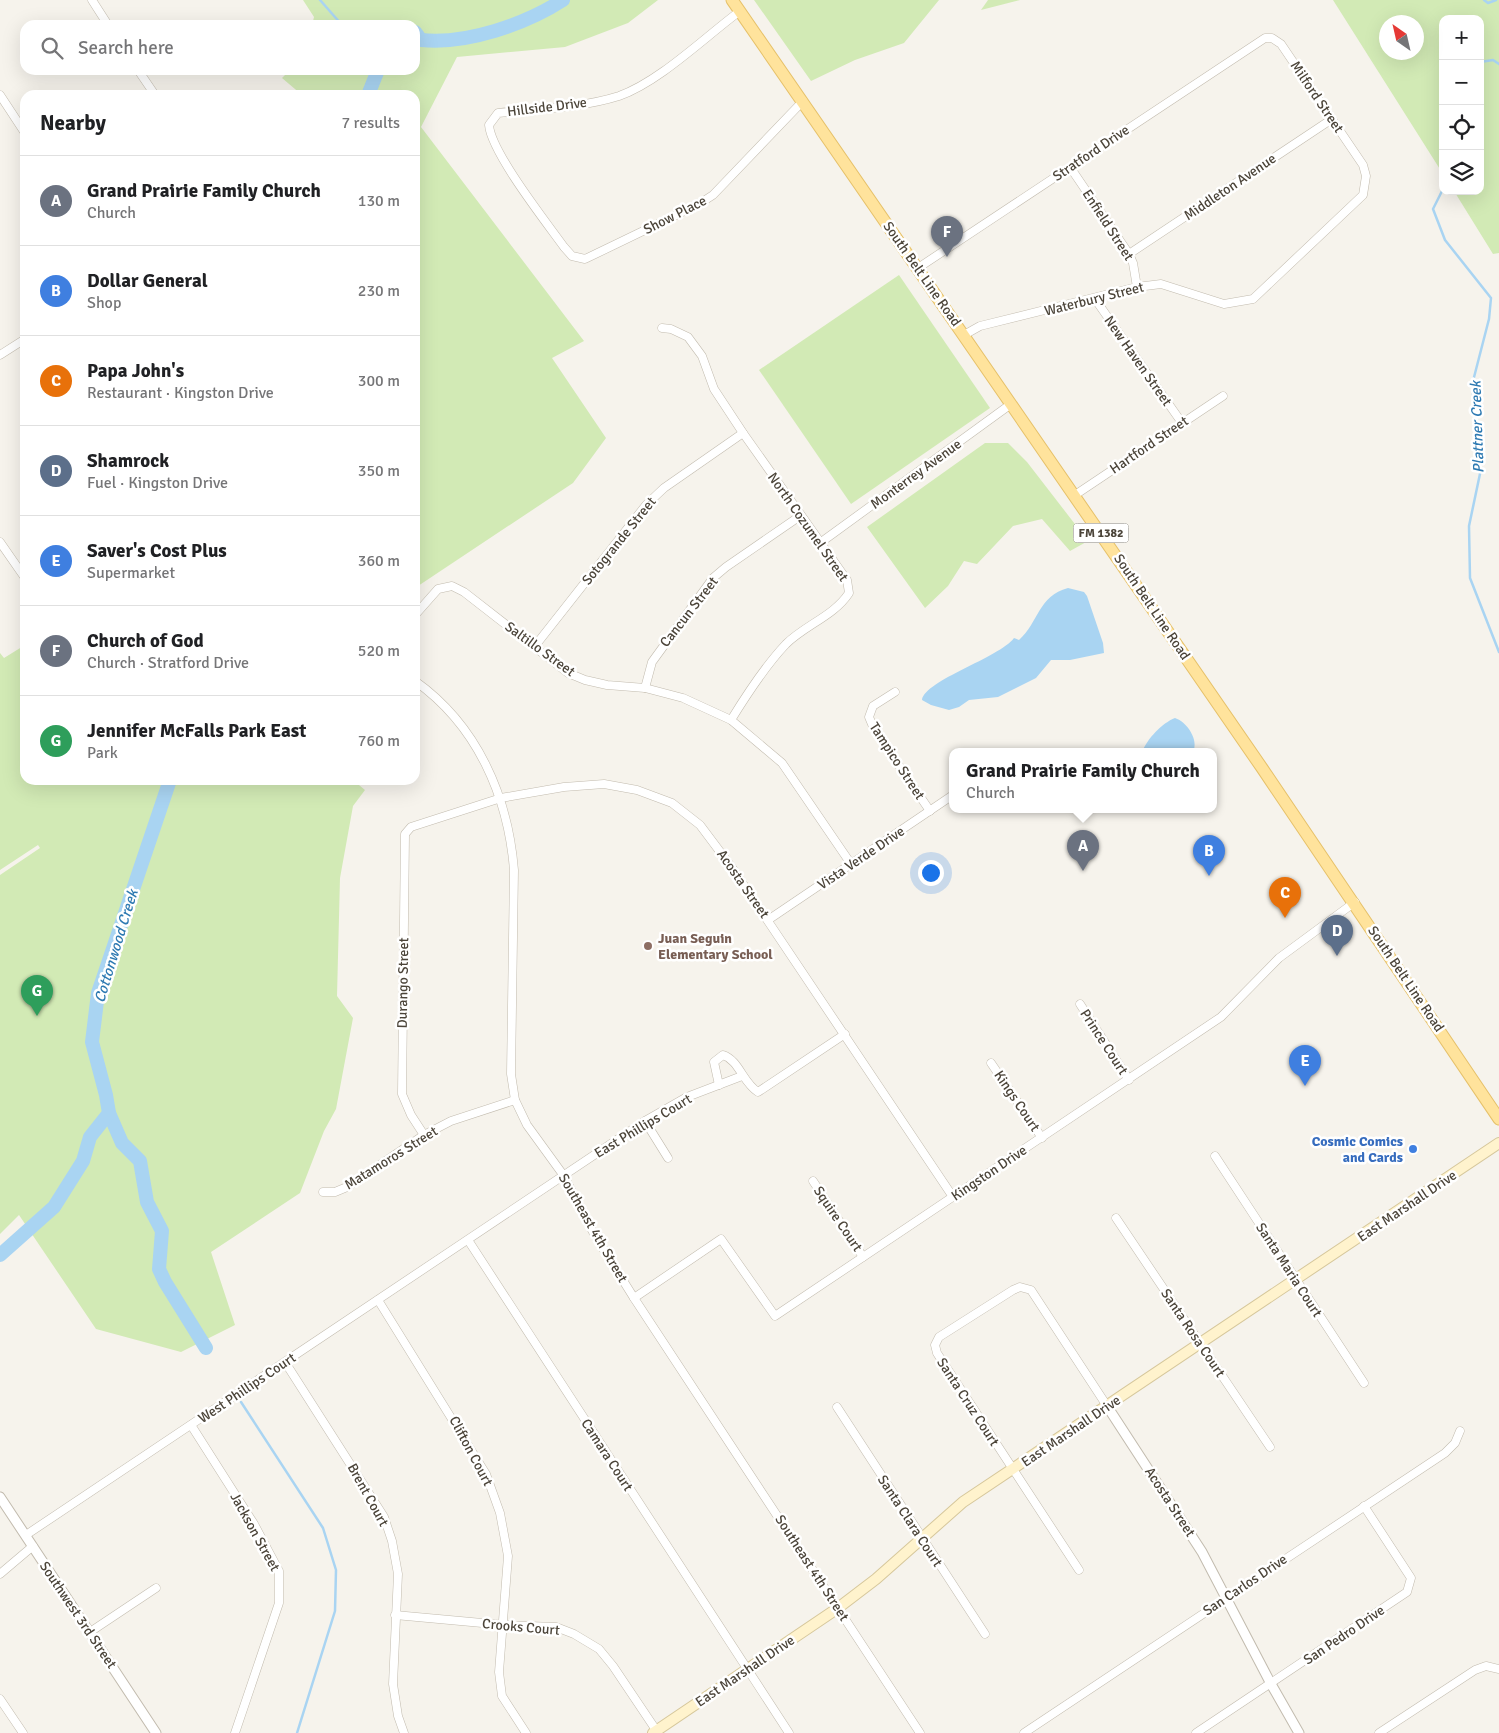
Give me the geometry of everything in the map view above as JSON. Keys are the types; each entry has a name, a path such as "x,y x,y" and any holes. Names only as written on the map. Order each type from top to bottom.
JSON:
{"main road":[{"name":"South Belt Line Road","path":"732,0 1355,902 1499,1119"},
{"name":"East Marshall Drive","path":"656,1732 838,1608 876,1578 962,1502 1296,1281 1499,1143"}],"street":[{"path":"92,0 105,20"},
{"name":"Hillside Drive","path":"572,256 564,248 501,156 490,136 489,125 498,113 590,102 619,96 639,87 740,11"},
{"name":"Milford Street","path":"1265,38 1272,38 1281,44 1363,165"},
{"name":"Stratford Drive","path":"918,268 1265,38"},
{"path":"141,75 152,90"},
{"path":"0,95 20,125"},
{"name":"Show Place","path":"572,256 585,258 699,204 713,195 802,101"},
{"name":"Middleton Avenue","path":"1128,254 1332,119"},
{"name":"Waterbury Street","path":"964,336 980,326 1095,299 1137,287 1161,284 1224,304 1253,299 1363,195 1366,176 1363,165"},
{"name":"Enfield Street","path":"1070,167 1128,254 1135,268 1137,287"},
{"name":"New Haven Street","path":"1095,299 1182,424"},
{"name":"North Cozumel Street","path":"662,328 671,329 688,337 702,356 714,389 800,516 847,580 849,593 841,605 786,644 749,692 731,720"},
{"path":"0,354 20,342"},
{"name":"Hartford Street","path":"1075,495 1223,396"},
{"name":"Monterrey Avenue","path":"820,543 1012,404"},
{"name":"Sotogrande Street","path":"536,646 646,505 664,488 743,433"},
{"name":"Cancun Street","path":"645,688 652,662 713,578 800,516"},
{"path":"0,542 20,571"},
{"name":"Saltillo Street","path":"420,609 438,589 452,586 464,592 536,646 568,673 585,680 607,685 645,688 683,698 731,720 782,763 851,864"},
{"name":"Southeast 4th Street","path":"420,685 451,712 472,737 501,798 512,841 514,870 511,1074 515,1100 527,1125 564,1176 594,1234 634,1298 920,1733"},
{"name":"Tampico Street","path":"895,692 873,706 869,717 874,729 930,811"},
{"name":"Acosta Street","path":"411,827 501,798 564,787 604,784 637,790 672,803 700,824 768,920 953,1197"},
{"name":"Vista Verde Drive","path":"768,920 949,798"},
{"name":"Durango Street","path":"411,827 405,834 402,1094 411,1115 424,1135"},
{"name":"Kingston Drive","path":"634,1298 721,1239 775,1316 1222,1017 1279,958 1355,902"},
{"name":"Prince Court","path":"1080,1004 1129,1080"},
{"path":"718,1085 714,1062 719,1056 723,1055 731,1059 750,1087 758,1092 845,1034"},
{"name":"Kings Court","path":"991,1063 1042,1138"},
{"name":"East Phillips Court","path":"468,1240 645,1121 687,1097 742,1076"},
{"name":"Matamoros Street","path":"323,1192 335,1192 347,1187 424,1135 452,1121 515,1100"},
{"path":"645,1121 668,1158"},
{"name":"Santa Maria Court","path":"1215,1156 1364,1383"},
{"name":"Squire Court","path":"813,1181 863,1257"},
{"name":"Santa Rosa Court","path":"1116,1218 1270,1447"},
{"name":"West Phillips Court","path":"26,1535 468,1240"},
{"name":"Camara Court","path":"468,1240 788,1733"},
{"name":"Acosta Street","path":"1020,1287 1031,1290 1202,1552 1271,1684 1300,1733"},
{"name":"Santa Cruz Court","path":"1020,1287 939,1337 935,1345 937,1354 1079,1570"},
{"name":"Clifton Court","path":"378,1300 486,1474 500,1513 508,1556 499,1672 502,1696 526,1733"},
{"name":"Brent Court","path":"285,1362 384,1517 392,1541 398,1574 393,1684 398,1716 404,1733"},
{"name":"Santa Clara Court","path":"837,1407 921,1539 985,1634"},
{"name":"Jackson Street","path":"191,1425 254,1524 280,1571 279,1603 235,1733"},
{"name":"San Carlos Drive","path":"1024,1733 1445,1453 1455,1443 1460,1431"},
{"name":"Southwest 3rd Street","path":"0,1497 156,1733"},
{"name":"San Pedro Drive","path":"1196,1733 1407,1592 1411,1578 1364,1506"},
{"path":"0,1574 33,1546"},
{"path":"90,1632 156,1588"},
{"name":"Crooks Court","path":"395,1615 556,1628 574,1634 593,1645 613,1666 656,1732"},
{"path":"1379,1733 1475,1670 1486,1666 1499,1669"},
{"path":"0,1699 23,1733"}],"green space":[{"path":"303,0 658,0 628,23 565,47 457,57 421,127 584,341 552,358 606,438 573,483 420,585 420,90 296,90 282,78 285,75 420,75 420,20 313,20 314,17"},
{"path":"754,0 939,0 904,43 855,60 811,81"},
{"path":"988,0 1020,0 981,10"},
{"path":"1333,0 1499,0 1499,253 1493,254 1456,195 1484,195 1484,15 1439,15 1439,168"},
{"path":"899,275 990,408 851,504 759,370"},
{"path":"985,443 1008,443 1027,462 1088,541 1070,551 1042,519 1013,526 977,564 964,561 948,586 925,608 867,527"},
{"path":"20,648 20,785 359,785 365,790 353,806 340,878 337,996 353,1018 336,1109 324,1131 300,1193 211,1252 235,1325 181,1352 96,1329 19,1215 0,1234 0,875 40,848 38,845 0,870 0,653 4,658"}],"water":[{"path":"1068,588 1084,592 1087,596 1103,643 1104,653 1070,660 1051,660 1036,678 998,697 969,700 959,707 949,710 931,705 922,700 926,692 948,677 1006,646 1014,638 1019,640 1026,633 1050,597"},
{"path":"1175,718 1184,723 1193,737 1194,748 1144,748 1147,742 1165,724"}],"waterway":[{"path":"320,0 338,20"},
{"name":"Cottonwood Creek","path":"420,39 439,41 476,36 495,31 532,17 563,0"},
{"name":"Plattner Creek","path":"1484,0 1488,3 1496,0"},
{"name":"Plattner Creek","path":"1484,61 1493,60 1499,64"},
{"name":"Cottonwood Creek","path":"370,90 376,75"},
{"name":"Plattner Creek","path":"1440,195 1433,209 1445,240 1491,298 1489,319 1472,385 1481,469 1469,526 1470,578 1499,652"},
{"name":"Cottonwood Creek","path":"0,1255 54,1207 83,1161 90,1137 109,1113 92,1042 98,993 168,785"},
{"path":"109,1113 122,1143 140,1161 147,1202 162,1231 159,1269 206,1348"},
{"path":"241,1402 323,1528 336,1570 335,1611 297,1733"}],"place":[{"name":"Church of God","path":"947,257"},
{"name":"Grand Prairie Family Church","path":"1083,871"},
{"name":"Dollar General","path":"1209,876"},
{"name":"Papa John's","path":"1285,918"},
{"name":"Juan Seguin Elementary School","path":"648,946"},
{"name":"Shamrock","path":"1337,956"},
{"name":"Jennifer McFalls Park East","path":"37,1016"},
{"name":"Saver's Cost Plus","path":"1305,1086"},
{"name":"Cosmic Comics and Cards","path":"1413,1149"}]}
